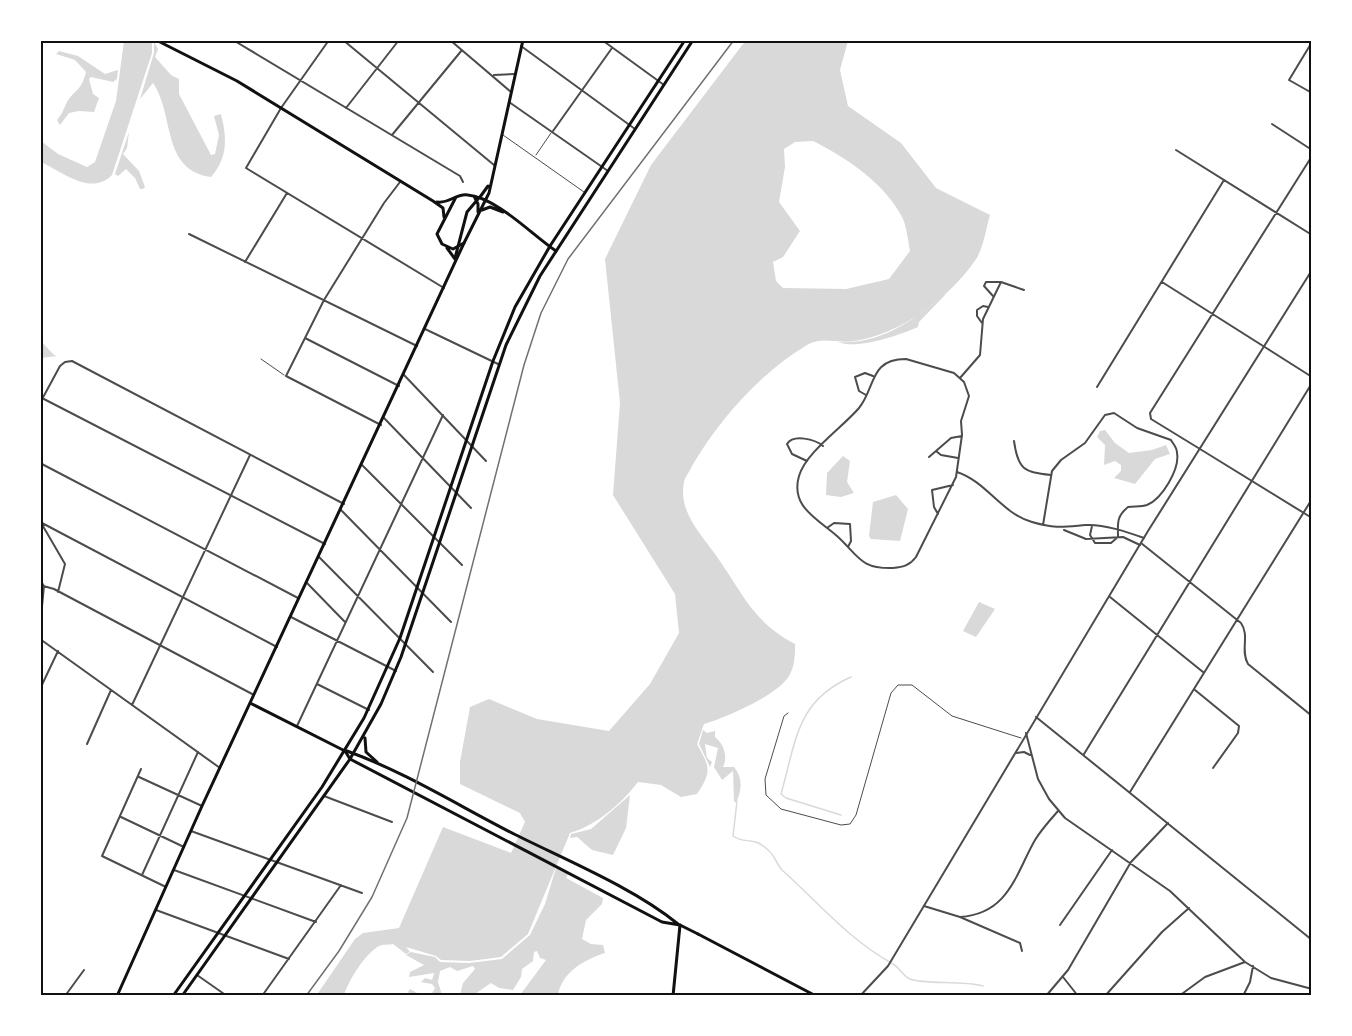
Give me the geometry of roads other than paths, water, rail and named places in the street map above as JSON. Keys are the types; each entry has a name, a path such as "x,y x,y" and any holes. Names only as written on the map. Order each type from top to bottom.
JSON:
{"main road":[{"path":"118,994 250,702 486,198 523,40"},
{"path":"173,996 345,751 369,710 400,638 466,440 514,307 550,246 684,40"},
{"path":"182,996 354,754 365,734 396,671 406,644 500,364 520,312 556,250 693,40"},
{"path":"157,41 215,68 401,181 443,208 444,217"},
{"path":"455,261 456,248 467,212 490,184"},
{"path":"433,201 444,203 456,197 486,198 556,250"},
{"path":"455,261 437,237 444,217 456,197"},
{"path":"477,197 478,213"},
{"path":"478,213 487,207 503,212"},
{"path":"447,248 456,248 464,243"},
{"path":"250,702 345,751 386,768 573,864 658,909 680,925 816,996"},
{"path":"365,734 366,752 386,768"},
{"path":"345,751 350,759 509,840 662,922 680,925"},
{"path":"673,996 680,925"}],"street":[{"path":"233,40 460,176 463,182"},
{"path":"329,40 281,108 246,168 444,288"},
{"path":"343,40 494,165"},
{"path":"346,108 399,40"},
{"path":"450,40 511,92"},
{"path":"602,40 664,85"},
{"path":"1311,42 1288,80 1311,93"},
{"path":"521,46 635,129"},
{"path":"552,132 612,48"},
{"path":"392,135 462,50"},
{"path":"491,74 515,74"},
{"path":"508,102 608,171"},
{"path":"1272,124 1311,150"},
{"path":"1176,150 1311,235"},
{"path":"1311,156 1149,416 1311,518"},
{"path":"1097,387 1224,180"},
{"path":"381,425 286,376 324,300 396,185 401,181"},
{"path":"245,262 286,192"},
{"path":"189,234 417,346"},
{"path":"860,996 888,966 1144,538 1311,270"},
{"path":"993,296 988,293 984,283 1000,282 1024,290"},
{"path":"960,378 980,355 982,323 1000,282"},
{"path":"1162,282 1311,376"},
{"path":"982,323 976,316 977,310 983,306 988,307"},
{"path":"425,329 500,364"},
{"path":"305,338 399,386"},
{"path":"902,359 951,372 960,378 969,396 961,421 962,436 953,485 916,557 908,566 872,567 865,565 827,528 806,512 798,496 799,478 807,461 859,407 873,376 885,364 902,359"},
{"path":"40,403 65,362 72,362 344,504"},
{"path":"866,395 859,391 855,377 865,373 873,376"},
{"path":"404,375 486,461"},
{"path":"1084,754 1311,383"},
{"path":"42,398 325,544"},
{"path":"1043,525 1056,465 1085,443 1101,419 1109,413 1119,415 1137,428 1165,435 1171,440 1178,454 1174,472 1149,504 1128,507 1121,513 1117,519 1118,537"},
{"path":"297,726 443,415"},
{"path":"384,418 471,508"},
{"path":"929,457 951,438 962,436"},
{"path":"807,461 790,452 787,444 789,441 793,439 816,441 823,446"},
{"path":"1014,441 1016,457 1022,466 1031,473 1052,475"},
{"path":"935,450 941,456 958,458"},
{"path":"132,705 250,455"},
{"path":"40,463 299,599"},
{"path":"362,465 462,565"},
{"path":"956,471 974,478 1011,513 1086,539 1118,537 1128,538 1141,544 1237,620 1245,632 1244,652 1248,664 1311,716"},
{"path":"938,514 934,507 932,490 953,485"},
{"path":"1130,792 1311,500"},
{"path":"341,510 451,622"},
{"path":"41,522 65,564 58,592"},
{"path":"41,522 277,647"},
{"path":"827,528 834,523 850,524 851,541 848,547"},
{"path":"1059,528 1092,526 1118,530 1144,538"},
{"path":"1092,526 1092,539"},
{"path":"1092,539 1098,544 1107,544 1118,537"},
{"path":"319,557 433,672"},
{"path":"40,580 42,585 40,627"},
{"path":"307,583 345,622"},
{"path":"42,585 254,694"},
{"path":"1110,597 1204,673"},
{"path":"291,617 396,671"},
{"path":"40,639 220,768"},
{"path":"40,688 58,651"},
{"path":"318,684 369,710"},
{"path":"1194,689 1239,726 1238,733 1213,768"},
{"path":"87,744 111,690"},
{"path":"1036,717 1311,940"},
{"path":"1026,733 1043,789 1058,811 1131,862 1189,908 1245,962 1271,978 1311,989"},
{"path":"141,875 198,752"},
{"path":"1013,754 1020,752 1031,755"},
{"path":"141,769 102,856 166,887"},
{"path":"138,777 202,806"},
{"path":"324,796 392,822"},
{"path":"960,917 980,911 1005,896 1019,876 1035,840 1058,811"},
{"path":"120,817 184,847"},
{"path":"1046,996 1063,977 1131,862 1168,823"},
{"path":"191,831 362,893"},
{"path":"1060,925 1112,850"},
{"path":"174,870 316,922"},
{"path":"262,996 341,885"},
{"path":"924,906 960,917 1012,939 1022,949"},
{"path":"1105,996 1162,932 1189,908"},
{"path":"156,910 289,959"},
{"path":"1179,996 1205,977 1245,962"},
{"path":"1243,996 1250,982 1253,966"},
{"path":"65,996 84,970"},
{"path":"196,975 227,996"},
{"path":"1063,977 1078,996"}],"lane":[{"path":"536,156 552,132"},
{"path":"502,134 585,193"},
{"path":"261,359 286,376"},
{"path":"788,713 784,716 765,779 766,795 782,809 841,825 850,824 856,815 891,693 898,685 912,685 952,716 1022,739"}],"waterway":[{"path":"841,815 786,798 781,794 795,740 809,711 819,698 851,677"},
{"path":"737,801 733,836 763,846 771,853 782,870 834,920 905,976 917,981 983,986"}],"railway":[{"path":"306,996 339,951 372,897 407,818 524,365 541,313 568,259 734,40"}]}
